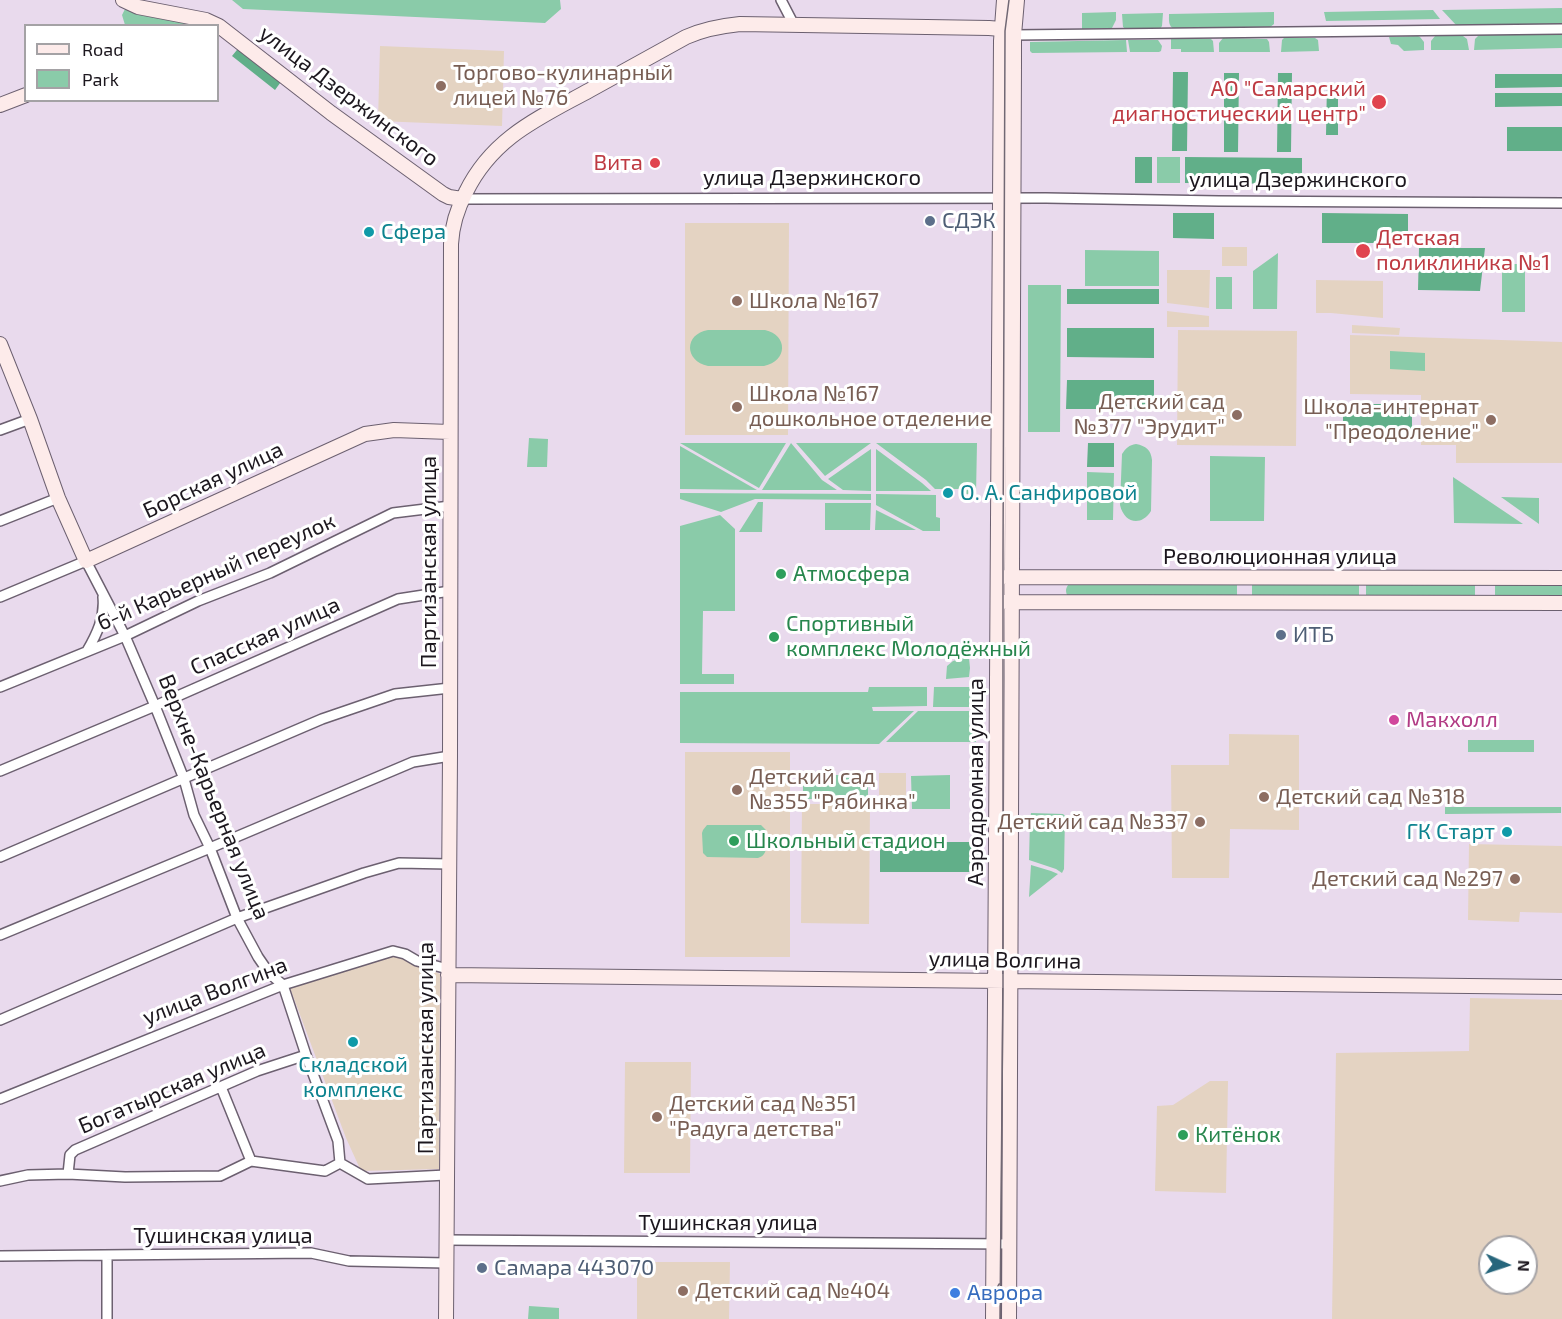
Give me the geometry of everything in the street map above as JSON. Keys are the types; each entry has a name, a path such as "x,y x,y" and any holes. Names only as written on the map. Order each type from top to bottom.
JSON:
{"street":[{"name":"улица Дзержинского","path":"123,0 138,7 206,20 215,24"},
{"path":"781,0 794,25"},
{"path":"1001,29 1004,0"},
{"path":"1017,0 1014,35 1562,29"},
{"path":"197,24 206,20"},
{"name":"Партизанская улица","path":"446,1319 451,235 457,210 469,185 483,164 508,138 543,116 704,29 722,26 794,25 1001,29 1014,35"},
{"name":"улица Дзержинского","path":"219,26 331,113 443,194 462,199 1046,198 1562,203"},
{"name":"Аэродромная улица","path":"1001,29 1007,199 1013,578 1009,1319"},
{"name":"Аэродромная улица","path":"993,1319 998,577 1007,199 1014,35"},
{"path":"0,105 24,96"},
{"name":"Верхне-Карьерная улица","path":"0,344 58,498 86,561 125,636 155,706 184,779 194,815 210,848 237,918 258,957 269,973 283,985 338,1141 340,1163"},
{"path":"0,430 30,419"},
{"name":"Борская улица","path":"0,597 86,561 365,434 394,430 450,432"},
{"path":"0,522 58,498"},
{"name":"6-й Карьерный переулок","path":"0,687 125,636 198,601 270,573 393,513 450,506"},
{"name":"Революционная улица","path":"998,577 1562,578"},
{"path":"1068,578 1062,584 1060,591 1062,597 1070,602"},
{"name":"Спасская улица","path":"0,771 155,706 398,599 450,591"},
{"path":"87,651 100,626 104,606 103,594"},
{"name":"Революционная улица","path":"998,602 1562,603"},
{"path":"0,857 322,719 395,694 450,688"},
{"path":"0,935 412,762 450,756"},
{"path":"0,1020 237,918 364,873 399,863 449,864"},
{"name":"улица Волгина","path":"0,1099 283,985 393,951 448,972 1562,987"},
{"name":"Богатырская улица","path":"68,1174 70,1155 75,1150 257,1071 306,1055"},
{"path":"221,1087 251,1161"},
{"path":"0,1181 28,1174 125,1177 220,1176 251,1161 325,1171 340,1163 368,1179 446,1175"},
{"name":"Тушинская улица","path":"446,1240 1010,1244"},
{"name":"Тушинская улица","path":"0,1256 311,1253 349,1261 446,1263"},
{"path":"107,1256 107,1319"}],"shaded area":[{"name":"Торгово-кулинарный лицей №76","path":"380,46 504,51 502,126 378,121"},
{"name":"Школа №167","path":"685,223 789,223 788,435 685,435"},
{"path":"1222,247 1247,247 1247,266 1222,266"},
{"path":"1167,270 1210,270 1209,308 1167,303"},
{"path":"1316,280 1383,281 1383,318 1316,313"},
{"path":"1167,311 1209,316 1209,327 1167,327"},
{"path":"1352,325 1400,328 1399,335 1352,333"},
{"name":"Детский сад №377 \"Эрудит\"","path":"1178,330 1297,331 1296,446 1177,445"},
{"name":"Школа-интернат \"Преодоление\"","path":"1350,335 1562,342 1562,463 1456,463 1456,445 1421,445 1421,395 1350,394"},
{"path":"1229,734 1299,735 1299,830 1230,829 1229,878 1172,878 1171,765 1229,765"},
{"path":"685,752 790,752 790,957 685,957"},
{"path":"879,773 906,773 906,810 879,810"},
{"path":"802,804 870,804 869,924 801,923"},
{"name":"Детский сад №297","path":"1469,844 1562,846 1562,913 1520,912 1519,922 1468,920"},
{"path":"393,955 405,957 440,974 439,1169 361,1171 346,1138 290,988"},
{"path":"1470,998 1562,1000 1562,1319 1332,1319 1336,1053 1469,1051"},
{"name":"Детский сад №351 \"Радуга детства\"","path":"625,1062 691,1062 690,1173 624,1173"},
{"path":"1210,1081 1228,1081 1226,1193 1155,1191 1157,1106 1173,1105"},
{"name":"Детский сад №404","path":"637,1262 730,1262 729,1319 637,1319"}],"green space":[{"path":"232,0 560,0 561,9 545,23 243,9"},
{"path":"1562,8 1562,25 1457,26 1442,10"},
{"path":"125,9 194,21 184,24 125,24 122,15"},
{"path":"1433,10 1440,19 1326,21 1324,12"},
{"path":"1116,12 1116,20 1112,28 1082,29 1082,13"},
{"path":"1274,12 1274,24 1269,28 1174,29 1169,21 1169,14"},
{"path":"1163,13 1160,29 1127,30 1123,27 1122,14"},
{"path":"1479,35 1562,35 1562,48 1474,50 1475,39"},
{"path":"1418,36 1424,42 1424,50 1404,51 1398,45 1391,44 1389,37"},
{"path":"1435,36 1463,36 1467,39 1469,50 1431,50 1431,41"},
{"path":"1223,38 1267,39 1270,52 1219,52 1219,43"},
{"path":"1284,38 1315,38 1318,40 1319,51 1281,52"},
{"path":"1171,39 1211,39 1214,52 1181,52 1181,49 1171,49"},
{"path":"1126,40 1127,52 1032,53 1030,51 1030,42"},
{"path":"1128,40 1158,40 1162,46 1161,51 1130,52"},
{"path":"241,45 283,79 275,90 232,56"},
{"path":"1173,72 1188,72 1187,151 1172,151"},
{"path":"1224,73 1239,73 1238,152 1224,152"},
{"path":"1278,73 1292,73 1291,152 1277,152"},
{"path":"1495,74 1562,74 1562,87 1495,88"},
{"path":"1327,83 1338,83 1338,135 1326,135"},
{"path":"1495,93 1562,93 1562,106 1495,107"},
{"path":"1507,127 1562,127 1562,151 1507,151"},
{"path":"1135,157 1152,157 1152,183 1135,183"},
{"path":"1157,157 1180,157 1180,183 1157,183"},
{"path":"1185,157 1302,158 1302,184 1185,183"},
{"path":"1173,213 1214,213 1214,239 1173,238"},
{"path":"1322,213 1408,214 1408,243 1322,243"},
{"path":"1419,248 1485,248 1480,291 1418,290"},
{"path":"1085,250 1159,251 1159,286 1085,286"},
{"path":"1278,253 1277,309 1253,309 1253,271"},
{"path":"1502,264 1525,264 1525,312 1502,312"},
{"path":"1216,277 1232,277 1232,309 1216,309"},
{"path":"1028,285 1061,285 1060,432 1028,432"},
{"path":"1067,289 1159,289 1159,304 1067,304"},
{"path":"1067,328 1154,328 1154,358 1067,357"},
{"path":"708,330 765,330 778,337 781,342 781,354 778,359 764,366 708,366 694,359 690,348 694,337"},
{"path":"1390,351 1425,353 1425,371 1390,369"},
{"path":"1067,380 1154,380 1154,409 1066,409"},
{"path":"1343,404 1412,404 1412,431 1343,430"},
{"path":"529,438 548,439 547,467 527,467"},
{"path":"680,443 786,443 759,488"},
{"path":"791,443 822,480 837,490 762,490"},
{"path":"796,443 871,443 825,476"},
{"path":"876,443 977,443 976,494 960,494 960,489 935,489"},
{"path":"1088,443 1114,443 1114,467 1087,467"},
{"path":"1136,444 1147,449 1152,460 1151,511 1142,519 1133,521 1125,516 1120,505 1122,454 1128,447"},
{"path":"680,446 757,490 680,489"},
{"path":"871,449 871,491 843,490 828,479"},
{"path":"876,449 922,483 931,491 876,491"},
{"path":"1210,456 1265,457 1264,521 1210,521"},
{"path":"1087,472 1114,473 1113,520 1087,520"},
{"path":"1453,477 1523,524 1454,523"},
{"path":"680,493 871,494 871,500 755,499 721,512 680,499"},
{"path":"876,494 936,495 936,517 940,518 940,531 923,531 876,505"},
{"path":"1501,497 1539,498 1539,524"},
{"path":"758,502 763,502 762,532 739,532"},
{"path":"825,503 871,503 870,530 825,530"},
{"path":"876,510 916,530 875,530"},
{"path":"720,515 735,529 735,611 703,611 702,674 734,674 734,684 680,684 680,526"},
{"path":"1070,583 1237,584 1237,599 1067,595 1066,589"},
{"path":"1252,584 1359,585 1359,600 1252,600"},
{"path":"1366,585 1475,585 1475,601 1366,600"},
{"path":"1495,585 1562,585 1562,601 1495,600"},
{"path":"962,658 969,658 969,677 946,679 947,666"},
{"path":"869,687 927,687 927,706 872,707 873,711 914,711 879,744 680,743 680,692 868,692"},
{"path":"934,687 976,687 976,707 933,707"},
{"path":"918,711 976,711 976,742 886,742"},
{"path":"1468,740 1534,740 1534,752 1468,752"},
{"path":"803,775 868,775 868,799 803,799"},
{"path":"950,775 950,809 912,809 911,776"},
{"path":"1445,807 1561,807 1561,813 1445,814"},
{"path":"1031,813 1063,814 1065,816 1062,873 1029,860"},
{"name":"Школьный стадион","path":"707,825 761,825 766,830 764,854 758,858 707,857 703,853 702,833"},
{"path":"880,842 979,842 979,872 880,872"},
{"path":"1031,865 1058,874 1029,897"},
{"path":"529,1306 559,1308 559,1319 528,1319"}],"tram line":[{"path":"1000,1319 1005,31 1009,0"},
{"path":"983,1302 991,1299 999,1284"}],"place":[{"name":"Торгово-кулинарный лицей №76","path":"441,86"},
{"name":"АО \"Самарский диагностический центр\"","path":"1379,102"},
{"name":"Вита","path":"655,163"},
{"name":"СДЭК","path":"930,221"},
{"name":"Сфера","path":"369,232"},
{"name":"Детская поликлиника №1","path":"1363,251"},
{"name":"Школа №167","path":"737,301"},
{"name":"Школа №167 дошкольное отделение","path":"737,407"},
{"name":"Детский сад №377 \"Эрудит\"","path":"1237,415"},
{"name":"Школа-интернат \"Преодоление\"","path":"1491,420"},
{"name":"О. А. Санфировой","path":"948,493"},
{"name":"Атмосфера","path":"781,574"},
{"name":"ИТБ","path":"1281,635"},
{"name":"Спортивный комплекс Молодёжный","path":"774,637"},
{"name":"Макхолл","path":"1394,720"},
{"name":"Детский сад №355 \"Рябинка\"","path":"737,790"},
{"name":"Детский сад №318","path":"1264,797"},
{"name":"Детский сад №337","path":"1200,822"},
{"name":"ГК Старт","path":"1507,832"},
{"name":"Школьный стадион","path":"734,841"},
{"name":"Детский сад №297","path":"1515,879"},
{"name":"Складской комплекс","path":"353,1042"},
{"name":"Детский сад №351 \"Радуга детства\"","path":"657,1117"},
{"name":"Китёнок","path":"1183,1135"},
{"name":"Самара 443070","path":"482,1268"},
{"name":"Детский сад №404","path":"683,1291"},
{"name":"Аврора","path":"955,1293"}]}
